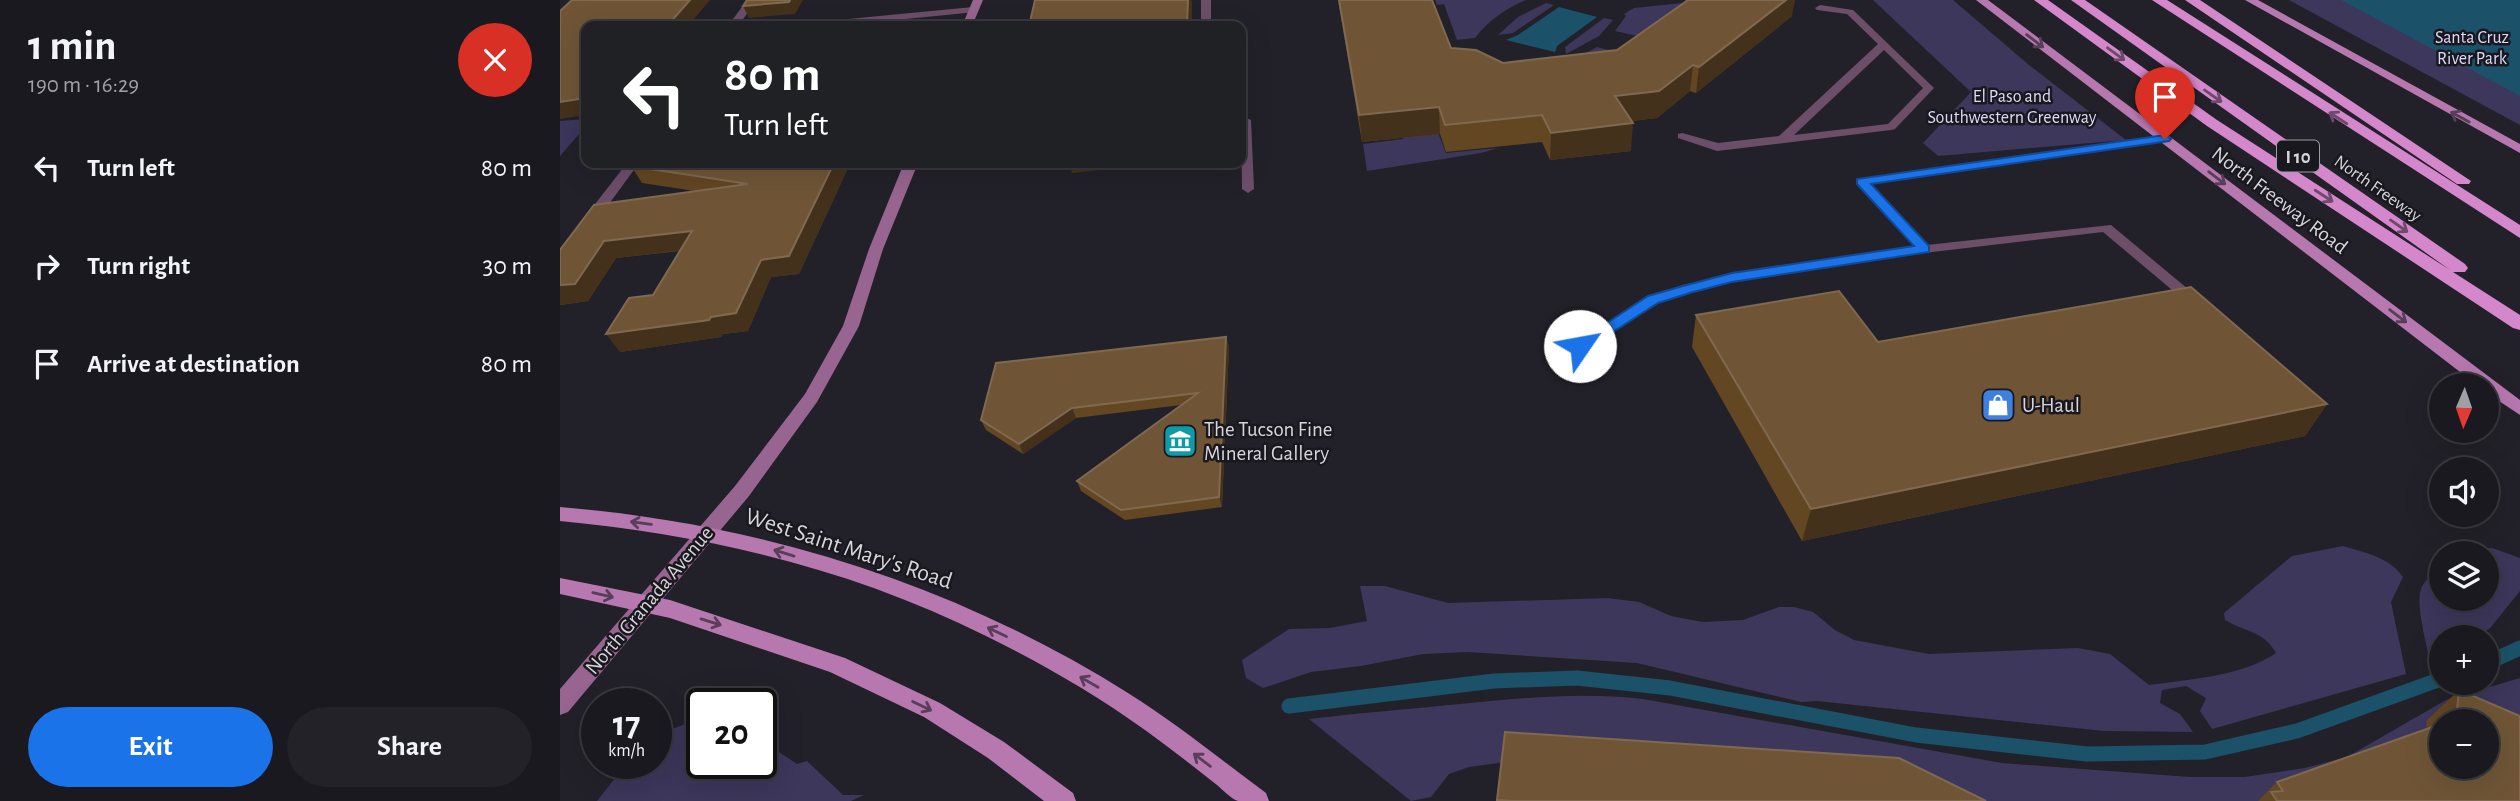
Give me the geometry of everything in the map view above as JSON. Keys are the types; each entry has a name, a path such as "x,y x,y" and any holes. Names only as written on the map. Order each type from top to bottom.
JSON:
{"highway":[{"path":"2040,0 2212,123 2520,324"},
{"name":"North Freeway","path":"2077,0 2520,310"},
{"name":"North Freeway","path":"2158,0 2520,233"},
{"path":"2191,0 2520,219"}],"main road":[{"name":"North Freeway Road","path":"1981,0 2520,408"},
{"path":"2250,0 2520,149"},
{"name":"North Granada Avenue","path":"560,705 750,480 811,398 851,326 876,249 909,168"},
{"name":"West Saint Mary's Road","path":"560,513 705,533 854,574 941,605 1010,638 1121,700 1257,801"},
{"path":"560,586 670,609 837,665 932,710 996,750 1064,801"}],"lane":[{"path":"737,21 752,0"},
{"path":"1206,0 1206,21"},
{"path":"847,21 975,5"},
{"path":"1682,136 1717,147 1891,127 1930,88 1850,12 1820,8"},
{"path":"1782,140 1884,44"},
{"path":"1924,249 1861,182 2165,139"},
{"path":"1246,143 1248,189"},
{"path":"584,229 629,168"},
{"path":"1580,346 1653,300 1732,278 1924,249 2106,228 2210,314"}],"green space":[{"path":"1435,0 1526,0 1498,16 1475,38 1457,40 1444,4 1437,5"},
{"name":"El Paso and Southwestern Greenway","path":"1873,0 1953,0 2029,65 2126,140 1938,156 1923,143 1971,92"},
{"name":"Santa Cruz River Park","path":"2289,0 2520,0 2520,125"},
{"path":"1701,1 1614,75 1580,56 1597,47 1623,54 1642,37 1615,31 1626,16 1624,14 1634,8"},
{"path":"1546,3 1554,5 1513,33 1498,35 1518,17"},
{"path":"1604,18 1613,20 1599,36 1566,54 1565,47"},
{"path":"581,119 581,132 560,156 560,121"},
{"path":"1437,130 1446,153 1498,148 1367,171 1363,144 1403,139 1403,135"},
{"path":"2343,546 2384,560 2403,577 2391,602 2406,674 2212,729 2200,711 2206,698 2186,686 2162,690 2160,703 2180,714 2193,732 2104,731 1817,701 1801,702 1637,663 1468,652 1423,654 1311,672 1263,688 1246,678 1242,660 1289,629 1330,628 1367,621 1360,586 1385,586 1448,603 1608,598 1639,602 1671,616 1702,622 1743,620 1779,607 1794,607 1813,612 1835,630 1854,640 1929,654 2078,648 2110,654 2149,685 2231,672 2276,653 2260,636 2225,620 2224,613 2292,556"},
{"path":"2499,550 2520,558 2520,591 2493,625 2429,625 2429,657 2420,596 2429,578 2429,611 2499,611"},
{"path":"2520,678 2520,715 2499,721 2499,709 2430,709 2463,695 2499,695 2499,684"},
{"path":"1594,696 1643,699 2002,763 2190,777 2245,777 2305,768 2347,757 2429,710 2429,741 2424,749 2277,801 1913,801 1506,762 1469,767 1449,774 1431,797 1411,801 1309,719 1522,698"},
{"path":"686,724 686,779 777,779 777,751 797,764 807,761 843,795 864,795 851,801 597,801 614,779 672,779 672,729"}],"water":[{"path":"2341,0 2520,0 2520,96"},
{"path":"1559,7 1597,17 1557,46 1555,52 1506,40 1518,35"}],"building":[{"path":"572,0 690,0 671,21 581,21 581,99 560,102 560,11"},
{"path":"747,0 790,0 743,6"},
{"path":"1035,0 1188,0 1187,21 1030,21"},
{"path":"1339,0 1432,0 1451,48 1476,50 1503,63 1617,50 1688,0 1786,0 1699,67 1693,65 1659,91 1615,96 1633,123 1551,133 1542,115 1445,125 1439,107 1359,115"},
{"path":"644,168 832,168 789,256 761,260 736,313 711,317 709,320 606,334 629,298 653,295 692,231 604,241 575,284 560,285 560,250 594,205 748,184"},
{"name":"U-Haul","path":"2191,287 2327,404 1811,509 1696,315 1839,291 1878,342"},
{"name":"The Tucson Fine Mineral Gallery","path":"1226,337 1219,497 1121,510 1077,481 1198,393 1072,408 1019,444 981,420 996,363"},
{"path":"2458,695 2471,695 2520,716 2520,801 2277,801 2271,792 2283,791 2277,782 2429,728 2429,779 2499,779 2499,709 2457,709"},
{"path":"1505,732 1899,758 1986,801 1497,800"}],"waterway":[{"path":"2499,658 2520,648"},
{"path":"1289,706 1494,681 1577,678 1670,688 1916,735 2087,754 2205,752 2297,731 2429,683"}],"place":[{"name":"U-Haul","path":"1998,405"},
{"name":"The Tucson Fine Mineral Gallery","path":"1180,441"}],"route":[{"path":"1580,346 1653,300 1688,289 1732,278 1924,249 1861,182 2165,139"}]}
